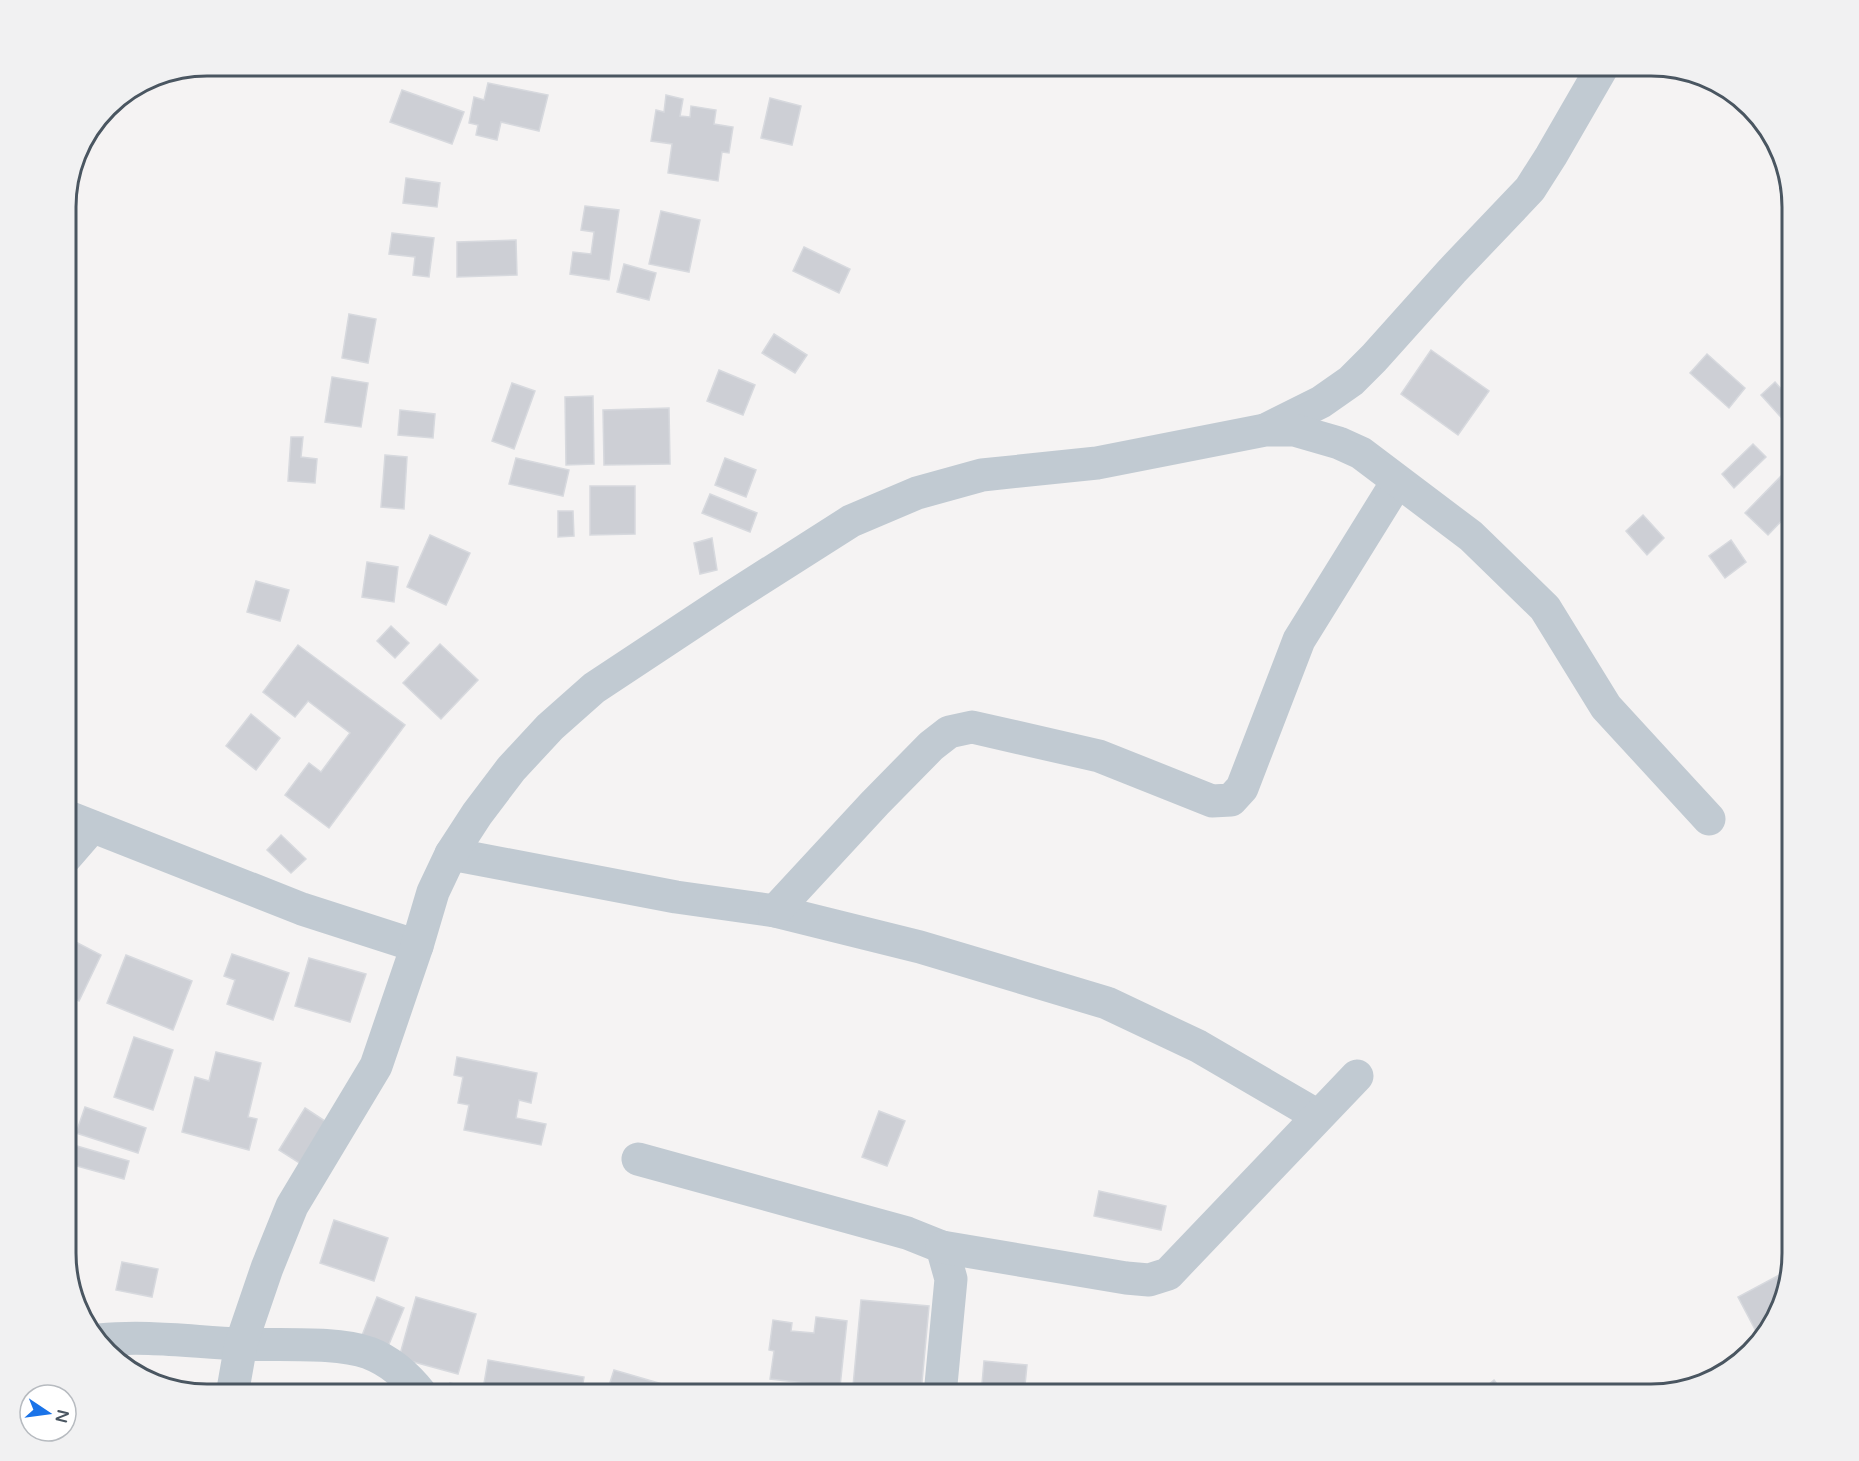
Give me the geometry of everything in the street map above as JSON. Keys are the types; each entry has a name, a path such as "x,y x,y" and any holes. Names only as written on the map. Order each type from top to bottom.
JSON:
{"street":[{"path":"1265,430 1321,402 1351,381 1374,358 1530,189 1597,76"},
{"path":"234,1384 240,1344 292,1206 376,1066 433,892 451,854 477,814 511,769 550,727 594,688 851,521 917,493 982,476 1097,463 1265,430 1294,430 1339,443 1360,453 1471,536 1545,608 1606,707 1709,819"},
{"path":"775,911 875,803 931,746 949,732 972,728 1099,756 1212,801 1231,800 1242,788 1299,640 1397,482"},
{"path":"79,821 302,909 417,946"},
{"path":"451,854 676,897 775,911 920,947 1107,1002 1198,1046 1318,1116"},
{"path":"638,1159 907,1233 942,1247 1149,1280 1168,1274 1357,1076"},
{"path":"941,1384 951,1278 942,1247"},
{"path":"109,1339 150,1337 240,1344 349,1348 383,1359 412,1384"}],"building":[{"path":"488,83 548,95 539,131 501,122 497,140 476,135 478,125 469,123 474,97 484,100"},
{"path":"402,90 464,112 452,144 390,122"},
{"path":"666,95 683,99 680,116 690,117 691,106 716,110 714,124 733,127 729,153 722,152 718,181 668,173 672,144 651,141 656,110 664,112"},
{"path":"770,98 801,106 792,145 761,138"},
{"path":"406,178 440,183 437,207 403,203"},
{"path":"585,206 619,210 609,280 570,274 573,252 591,254 594,232 581,230"},
{"path":"661,211 700,220 689,272 649,264"},
{"path":"392,233 434,238 429,277 413,275 415,257 389,254"},
{"path":"516,240 517,275 457,277 457,242"},
{"path":"804,247 850,269 839,293 793,271"},
{"path":"624,264 656,273 649,300 617,292"},
{"path":"349,314 376,319 368,363 342,358"},
{"path":"774,334 807,355 795,373 762,353"},
{"path":"1431,350 1489,391 1458,435 1401,394"},
{"path":"1707,354 1745,388 1729,408 1690,373"},
{"path":"719,370 755,385 743,415 707,401"},
{"path":"332,377 368,383 361,427 325,422"},
{"path":"1775,382 1782,390 1782,418 1761,395"},
{"path":"512,383 535,391 514,449 492,441"},
{"path":"593,396 594,464 566,465 565,397"},
{"path":"669,408 670,464 604,465 603,410"},
{"path":"400,410 435,414 433,438 398,435"},
{"path":"291,437 303,437 301,457 317,459 315,483 288,481"},
{"path":"1753,444 1766,457 1734,488 1722,474"},
{"path":"385,455 407,457 404,509 381,507"},
{"path":"516,458 569,470 563,496 509,484"},
{"path":"725,458 756,470 746,497 715,485"},
{"path":"1782,475 1782,520 1768,535 1745,513"},
{"path":"590,486 635,486 635,534 590,535"},
{"path":"710,494 757,513 750,532 702,513"},
{"path":"558,511 573,511 574,536 558,537"},
{"path":"1643,515 1664,538 1647,555 1626,531"},
{"path":"430,535 470,553 446,605 407,587"},
{"path":"712,538 717,570 700,574 694,543"},
{"path":"1731,540 1746,562 1725,578 1709,556"},
{"path":"367,562 398,567 394,602 362,597"},
{"path":"256,581 289,590 280,621 247,612"},
{"path":"391,626 409,643 395,658 377,641"},
{"path":"440,644 478,680 441,719 403,683"},
{"path":"298,645 405,725 329,828 285,795 309,763 321,772 350,733 308,701 295,717 263,692"},
{"path":"251,714 280,738 256,770 226,746"},
{"path":"281,835 306,859 291,873 267,850"},
{"path":"77,943 101,955 79,1001 77,1000"},
{"path":"232,954 289,973 273,1020 227,1004 235,980 224,976"},
{"path":"126,955 192,981 173,1030 107,1003"},
{"path":"309,958 366,974 350,1022 295,1006"},
{"path":"134,1037 173,1050 153,1110 114,1097"},
{"path":"216,1052 261,1063 248,1117 257,1119 249,1150 182,1132 195,1077 209,1081"},
{"path":"457,1057 537,1073 531,1103 519,1100 516,1118 546,1124 541,1145 464,1130 469,1105 458,1103 463,1077 454,1075"},
{"path":"85,1107 146,1128 138,1153 77,1133"},
{"path":"305,1108 328,1123 301,1164 279,1150"},
{"path":"879,1111 905,1121 887,1166 862,1157"},
{"path":"77,1146 129,1161 124,1179 77,1166"},
{"path":"1099,1191 1166,1206 1161,1230 1094,1216"},
{"path":"334,1220 388,1238 374,1281 320,1263"},
{"path":"122,1262 158,1269 152,1297 116,1290"},
{"path":"1781,1274 1776,1296 1756,1331 1738,1297"},
{"path":"377,1297 404,1308 387,1349 361,1338"},
{"path":"416,1297 476,1314 458,1374 399,1358"},
{"path":"861,1300 929,1306 922,1384 853,1384"},
{"path":"816,1317 847,1321 840,1384 814,1384 770,1379 774,1351 769,1350 773,1320 792,1323 791,1331 814,1333"},
{"path":"488,1360 584,1377 583,1384 484,1384"},
{"path":"984,1361 1027,1365 1025,1384 982,1384"},
{"path":"614,1370 662,1384 610,1384"}]}
